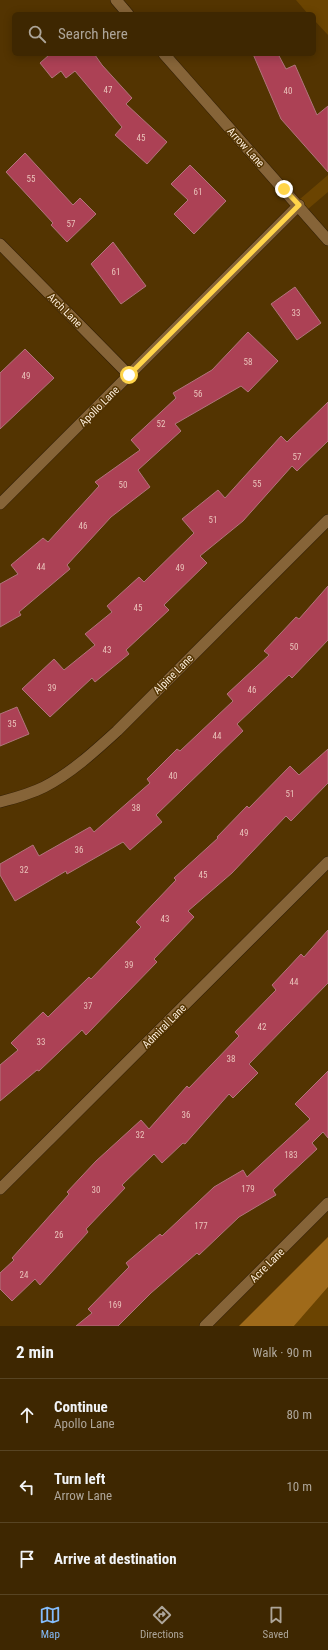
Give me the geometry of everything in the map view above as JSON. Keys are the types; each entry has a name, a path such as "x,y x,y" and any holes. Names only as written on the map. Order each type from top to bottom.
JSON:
{"street":[{"path":"116,0 126,12"},
{"name":"Arrow Lane","path":"166,56 299,205 328,240"},
{"name":"Apollo Lane","path":"0,504 299,205"},
{"name":"Arch Lane","path":"0,244 129,375"},
{"name":"Alpine Lane","path":"0,802 18,797 43,787 80,764 122,726 328,520"},
{"name":"Admiral Lane","path":"0,1189 328,862"},
{"name":"Acre Lane","path":"205,1326 328,1204"}],"shaded area":[{"path":"296,0 328,0 328,35 316,22 316,12 306,12"},
{"path":"328,175 328,192 308,209 300,199"},
{"path":"328,1237 328,1287 294,1326 239,1326"},
{"path":"328,1287 328,1326 294,1326"}],"building":[{"path":"48,56 96,56 132,98 126,104 167,142 147,164 115,135 122,127 75,71 66,78 61,71 52,78 40,63"},
{"path":"254,56 279,56 286,69 295,65 317,115 328,106 328,172 281,119"},
{"path":"25,153 73,205 80,198 96,214 67,242 51,225 53,223 6,172"},
{"path":"190,165 226,201 194,234 174,214 188,200 171,184"},
{"path":"113,242 146,286 121,304 91,264"},
{"path":"295,287 321,323 297,340 271,304"},
{"path":"248,332 278,361 248,392 241,386 175,424 181,431 138,470 150,487 111,517 67,565 70,569 19,612 21,615 0,627 0,584 18,574 11,565 43,538 48,542 99,486 95,482 140,450 131,440 176,398 173,393 212,370"},
{"path":"25,349 54,378 0,429 0,373"},
{"path":"328,402 328,441 297,471 292,466 243,521 200,556 207,563 164,605 169,610 126,650 129,654 95,682 92,678 50,717 22,689 54,659 64,670 95,645 85,634 112,612 107,606 139,577 144,582 194,533 182,519 218,490 225,498 281,436 287,442"},
{"path":"328,586 328,640 292,678 289,675 237,724 243,731 156,815 162,822 130,850 123,842 67,874 66,871 15,901 0,875 0,864 33,845 39,856 90,827 94,832 150,783 147,779 177,749 180,751 233,701 227,694 269,655 264,651 296,617 299,619"},
{"path":"17,707 29,734 0,746 0,714"},
{"path":"328,749 328,783 291,821 286,816 232,873 188,911 194,917 154,959 157,962 86,1035 82,1030 39,1071 37,1070 0,1101 0,1065 18,1050 11,1043 43,1012 48,1017 89,977 91,979 141,927 136,922 176,880 174,878 218,838 217,837 247,806 249,808 290,766 299,775"},
{"path":"328,930 328,983 249,1064 258,1073 233,1098 229,1094 185,1144 183,1143 162,1163 154,1154 122,1185 125,1188 86,1229 88,1232 40,1285 35,1279 12,1301 0,1289 0,1273 14,1260 12,1258 69,1194 67,1192 96,1161 141,1120 149,1129 187,1086 189,1088 239,1036 235,1032 276,990 272,985 301,954 304,957"},
{"path":"328,1071 328,1138 323,1132 312,1143 317,1149 273,1190 276,1195 239,1217 199,1255 197,1253 151,1293 118,1326 76,1326 92,1313 88,1309 129,1267 126,1263 160,1234 162,1236 214,1187 243,1170 247,1177 310,1119 295,1104"}],"route":[{"path":"129,375 299,205 284,189"}]}
